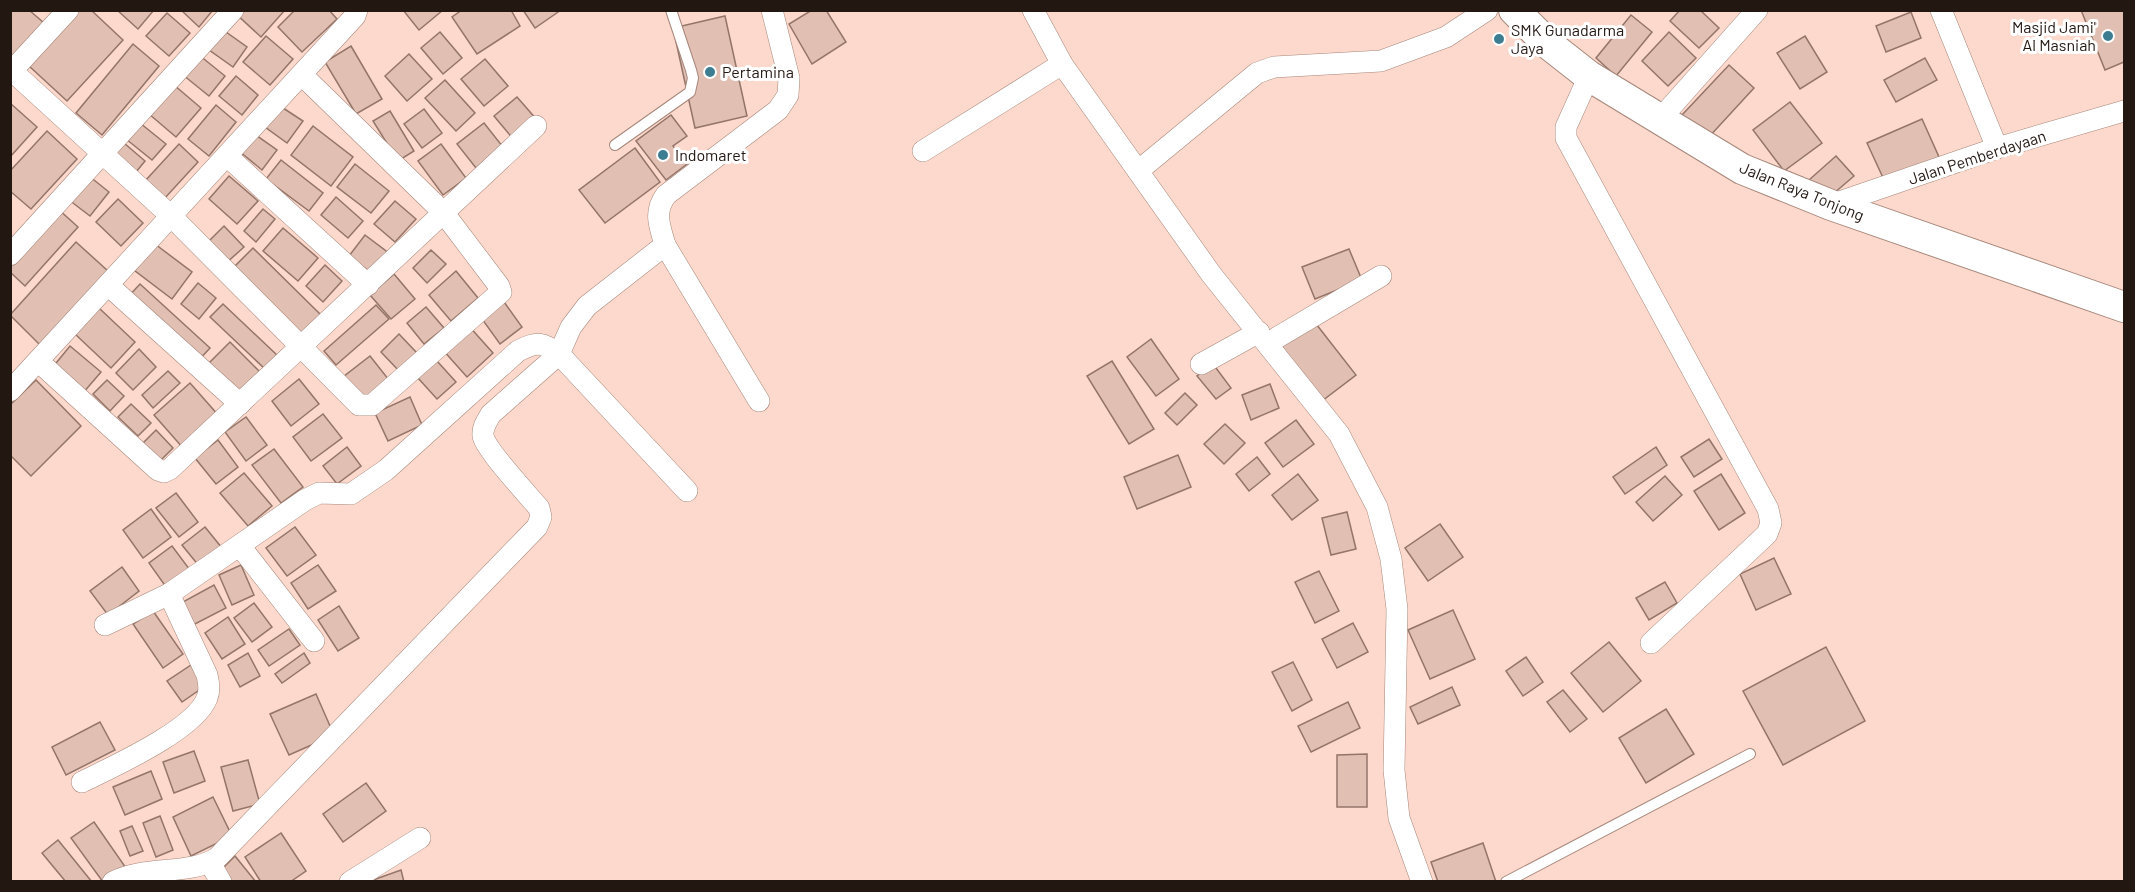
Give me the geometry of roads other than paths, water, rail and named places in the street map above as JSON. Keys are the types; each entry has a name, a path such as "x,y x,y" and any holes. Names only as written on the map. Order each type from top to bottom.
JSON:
{"main road":[{"name":"Jalan Raya Tonjong","path":"1514,10 1547,43 1589,76 1742,169 1831,205 2124,307"}],"street":[{"path":"68,10 11,71 171,216 301,348 359,405 365,407 372,405 501,292 499,286 443,213 302,75"},
{"path":"10,255 233,10"},
{"path":"10,391 302,75 355,16 357,10"},
{"path":"759,401 665,245 657,217 660,203 666,195 778,110 788,95 789,78 772,10"},
{"path":"1033,10 1062,64 1211,274 1264,337 1339,434 1377,507 1391,559 1397,609 1394,770 1399,818 1422,882"},
{"path":"1138,171 1257,73 1274,67 1381,61 1446,38 1487,10"},
{"path":"1661,118 1756,10"},
{"path":"1941,10 1997,148"},
{"path":"923,151 1062,64"},
{"path":"1589,76 1566,127 1566,138 1768,509 1771,523 1767,534 1651,643"},
{"name":"Jalan Pemberdayaan","path":"1831,205 1997,148 2124,111"},
{"path":"38,361 158,470 164,472 177,464 536,126"},
{"path":"226,156 368,285"},
{"path":"113,882 138,872 210,863 226,851 537,527 541,517 539,508 490,448 483,436 484,424 491,414 559,354 571,327 587,306 665,245"},
{"path":"1201,364 1264,337 1381,276"},
{"path":"108,285 240,404"},
{"path":"105,625 170,594 305,500 319,493 351,494 386,470 518,351 532,344 543,343 559,354 687,490"},
{"path":"240,546 314,641"},
{"path":"82,782 175,731 206,700 209,687 207,675 170,594"},
{"path":"350,882 420,838"},
{"path":"210,863 221,882"}],"lane":[{"path":"615,146 690,92 693,78 671,10"},
{"path":"1506,882 1750,754"}],"place":[{"name":"Masjid Jami' Al Masniah","path":"2108,36"},
{"name":"SMK Gunadarma Jaya","path":"1499,39"},
{"name":"Pertamina","path":"710,72"},
{"name":"Indomaret","path":"663,155"}]}
